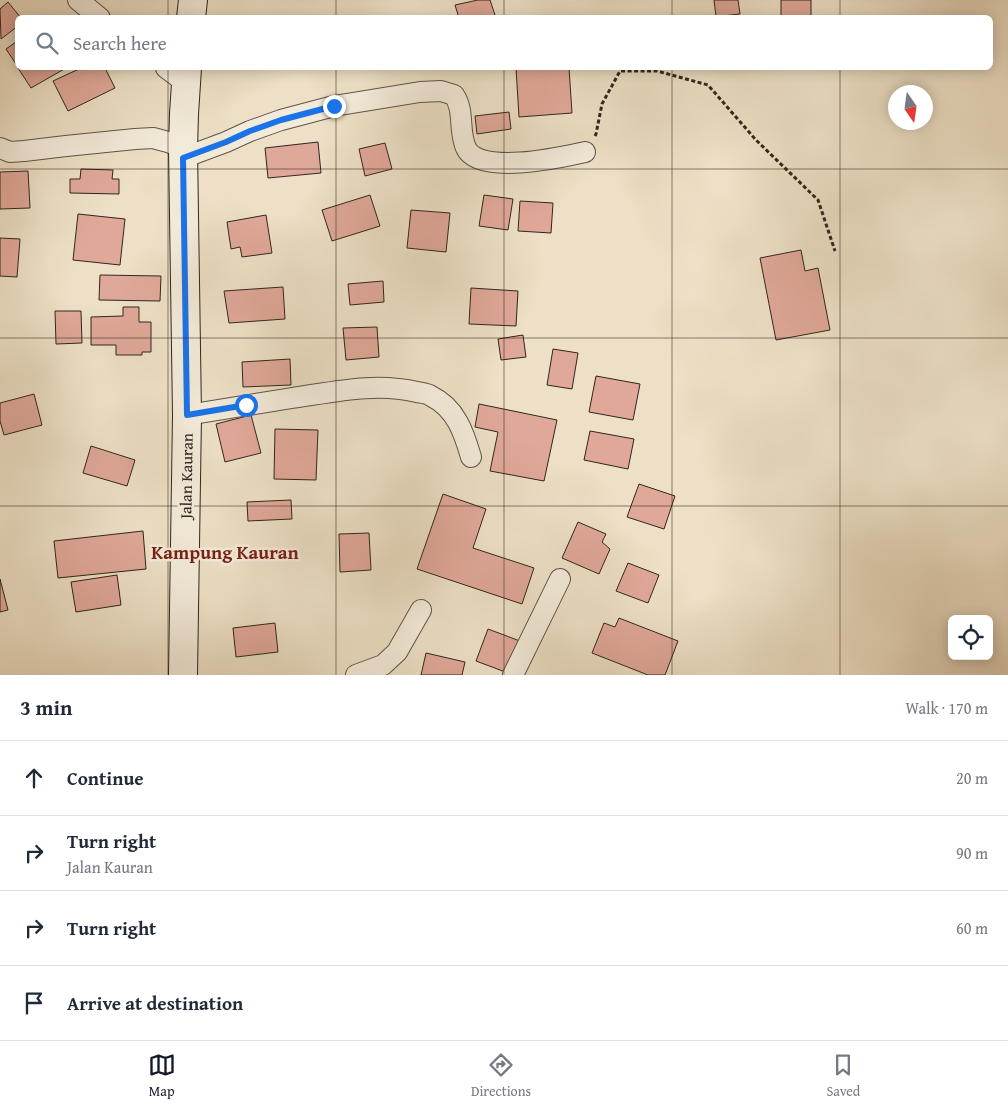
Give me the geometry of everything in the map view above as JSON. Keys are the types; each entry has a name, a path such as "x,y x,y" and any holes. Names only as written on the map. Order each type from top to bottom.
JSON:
{"street":[{"path":"78,0 96,15"},
{"path":"191,15 193,0"},
{"name":"Jalan Kauran","path":"180,72 184,114 187,415 183,675"},
{"path":"0,148 10,152 116,140 153,138 168,142 183,150 226,142 281,120 334,106 420,92 441,91 454,95 459,103 463,139 467,150 483,160 504,163 524,162 552,159 585,152"},
{"path":"187,415 347,390 378,387 406,389 430,395 446,406 458,420 471,457"},
{"path":"513,675 560,579"},
{"path":"356,675 383,665 397,652 421,610"}],"path":[{"path":"585,152 596,134 602,104 620,70 658,71 708,85 756,140 818,200 835,251"}],"building":[{"path":"478,0 490,0 495,15 458,15 455,5"},
{"path":"714,0 738,0 740,14 716,15"},
{"path":"781,0 811,0 811,15 781,15"},
{"path":"8,2 19,15 15,15 15,28 1,39 0,9"},
{"path":"15,43 15,62 6,49"},
{"path":"19,70 62,70 31,88"},
{"path":"77,70 106,70 115,88 68,111 53,81"},
{"path":"516,70 569,70 572,113 519,117"},
{"path":"509,112 511,129 477,134 475,116"},
{"path":"318,142 321,173 268,178 265,148"},
{"path":"385,143 392,169 365,176 359,149"},
{"path":"81,169 113,170 112,179 119,179 119,194 70,193 70,179 80,179"},
{"path":"28,171 30,208 0,209 0,172"},
{"path":"370,195 380,226 332,241 322,210"},
{"path":"484,195 513,199 508,230 479,226"},
{"path":"520,201 553,203 551,233 518,231"},
{"path":"411,210 450,213 446,252 407,248"},
{"path":"78,214 125,219 120,265 73,260"},
{"path":"266,215 272,253 242,257 240,247 231,249 227,222"},
{"path":"0,238 20,239 17,277 0,276"},
{"path":"801,250 805,271 818,268 830,330 776,340 760,258"},
{"path":"100,275 161,276 160,301 99,300"},
{"path":"383,281 384,302 350,305 348,284"},
{"path":"283,287 285,319 229,323 224,291"},
{"path":"471,288 518,291 516,326 469,324"},
{"path":"123,307 139,307 139,322 151,322 151,352 142,352 142,355 116,355 116,345 91,345 91,317 123,316"},
{"path":"55,311 81,311 82,343 56,344"},
{"path":"377,327 379,357 346,360 343,328"},
{"path":"523,335 526,357 501,360 498,339"},
{"path":"553,349 578,353 572,389 547,385"},
{"path":"290,359 291,385 243,387 242,362"},
{"path":"596,376 640,384 633,420 589,412"},
{"path":"34,394 42,425 4,435 0,421 0,403"},
{"path":"479,404 557,420 544,481 490,471 498,432 475,427"},
{"path":"251,415 261,453 225,462 216,424"},
{"path":"275,429 318,430 316,480 274,479"},
{"path":"590,431 634,439 628,469 584,460"},
{"path":"91,446 135,460 127,486 83,473"},
{"path":"639,484 675,496 664,529 627,517"},
{"path":"443,494 486,509 473,548 534,568 522,604 417,569"},
{"path":"291,500 292,519 248,521 247,502"},
{"path":"578,522 606,534 602,542 610,549 599,574 562,558"},
{"path":"143,531 146,569 58,578 54,541"},
{"path":"369,533 371,570 340,572 339,534"},
{"path":"628,563 659,575 648,603 616,591"},
{"path":"117,575 121,605 76,612 71,582"},
{"path":"0,579 8,610 0,612"},
{"path":"619,618 678,641 665,675 648,675 592,653 604,623 615,627"},
{"path":"275,623 278,652 236,657 233,628"},
{"path":"488,629 520,641 508,673 476,661"},
{"path":"426,653 465,662 462,675 421,675"}],"district":[{"name":"Kampung Kauran","path":"225,552"}],"route":[{"path":"246,405 187,415 183,158 281,120 334,106"}]}
